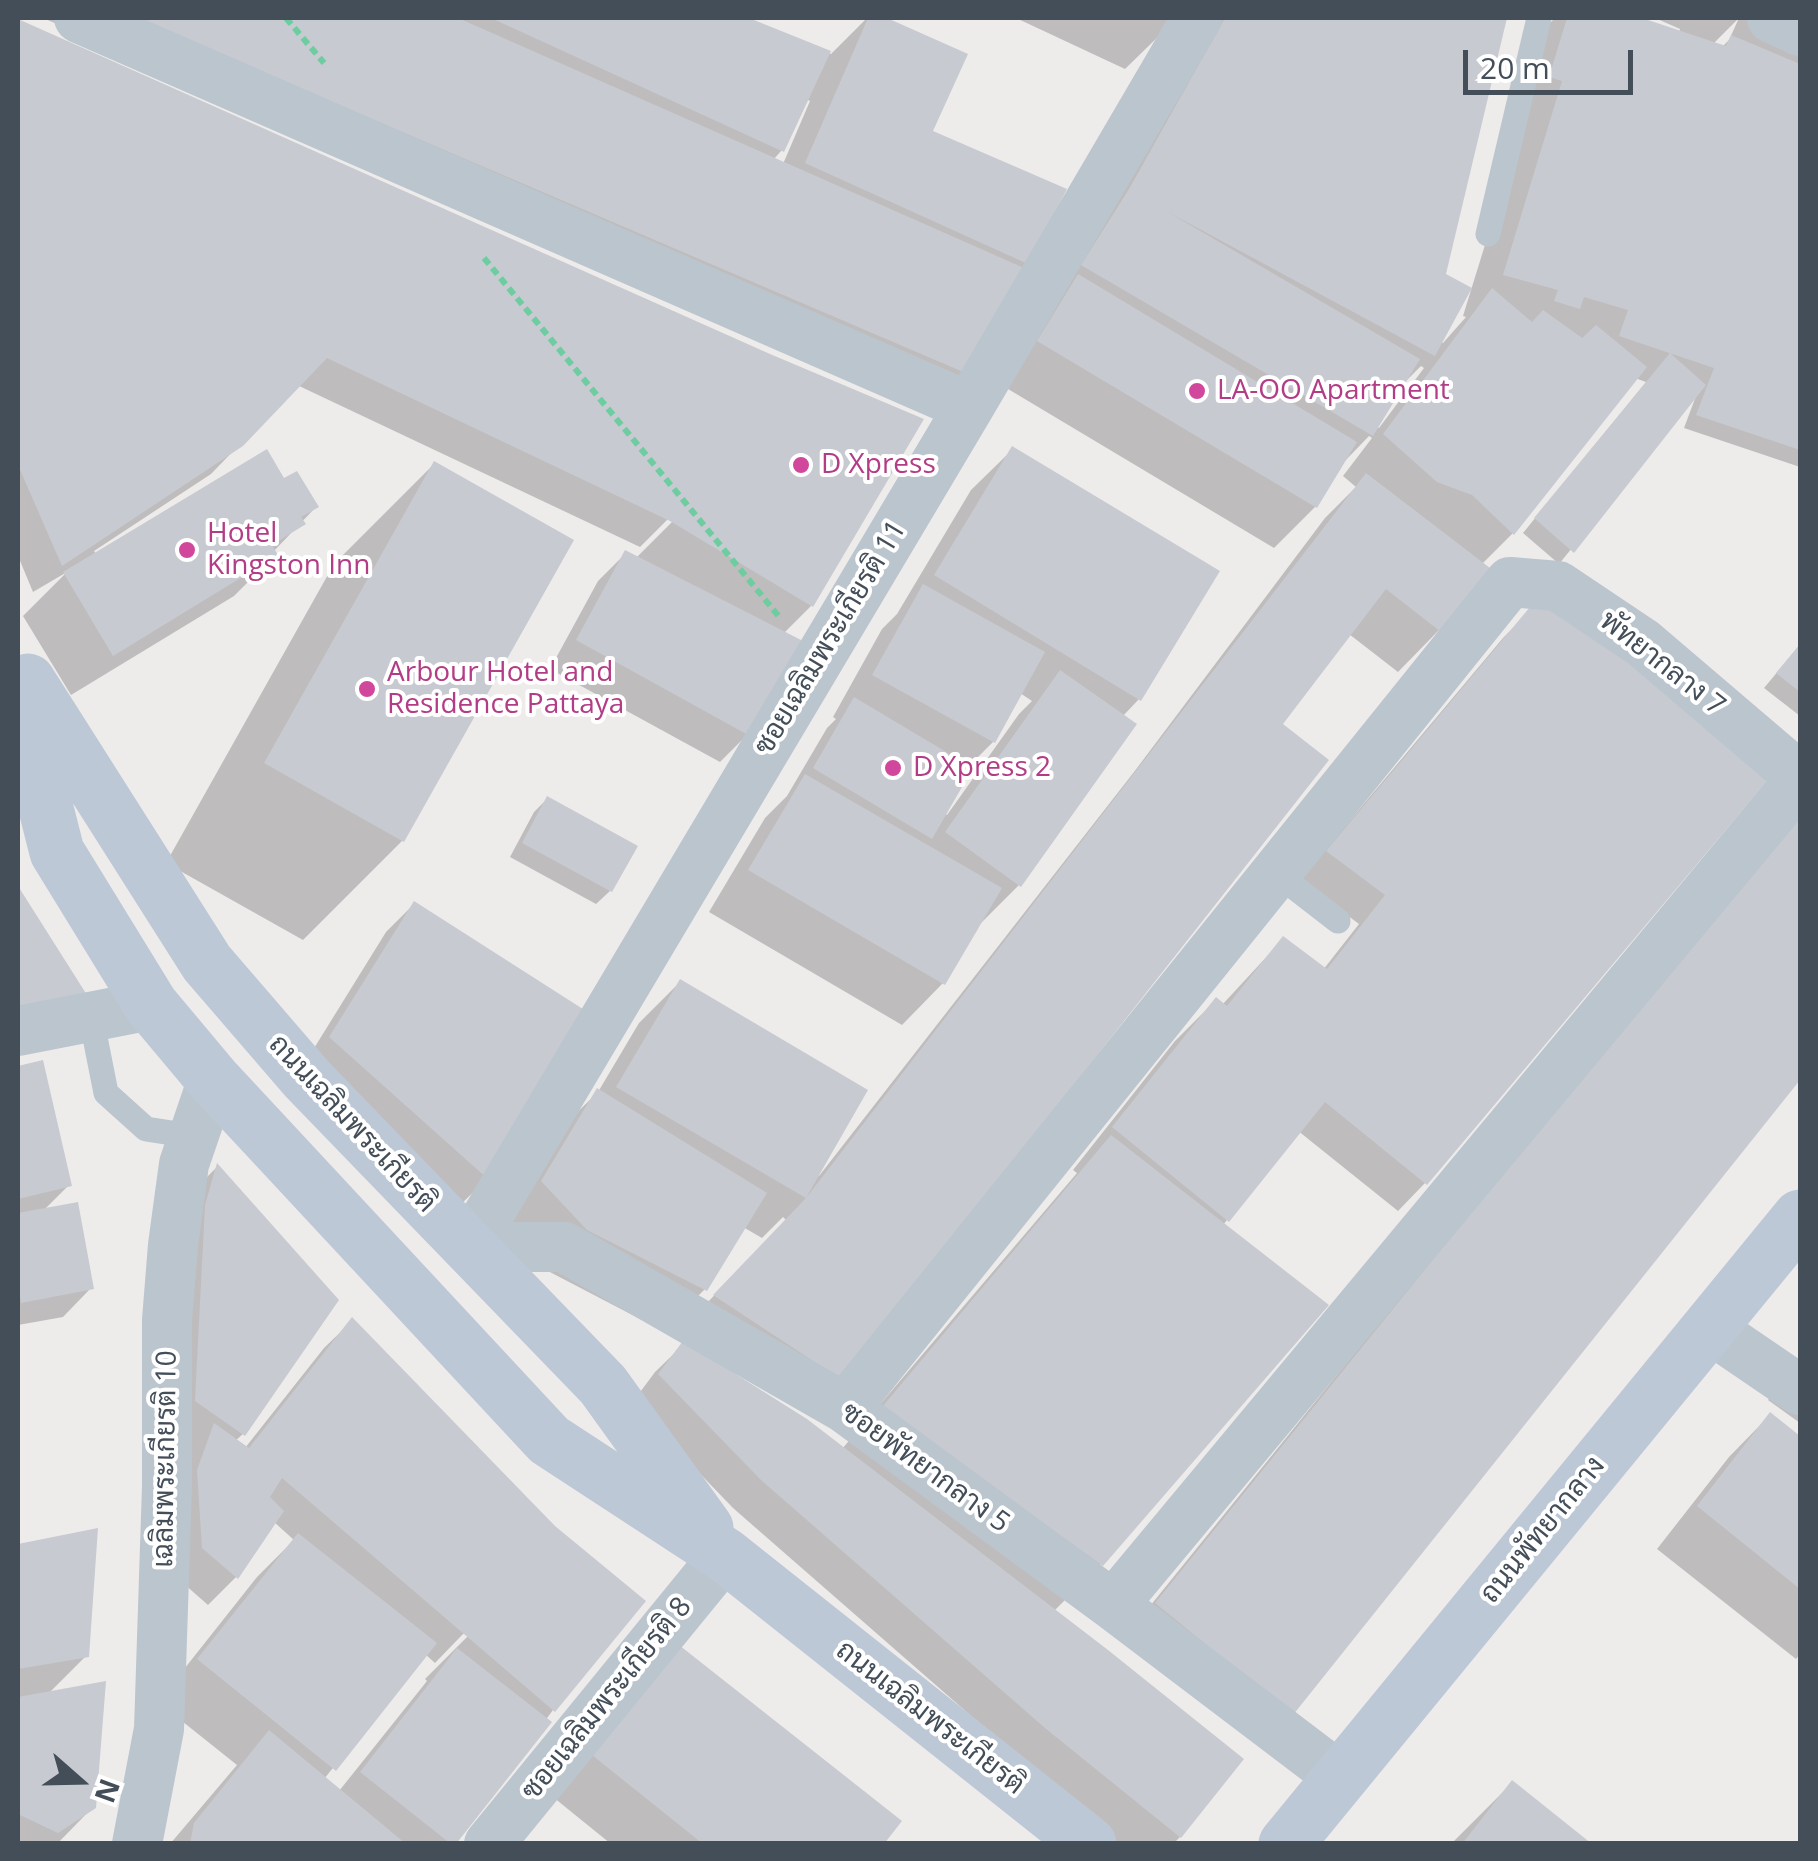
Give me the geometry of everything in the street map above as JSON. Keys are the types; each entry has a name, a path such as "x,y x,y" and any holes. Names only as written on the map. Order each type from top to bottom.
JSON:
{"main road":[{"name":"ถนนเฉลิมพระเกียรติ","path":"18,664 207,963 307,1079 603,1385 725,1555"},
{"name":"ถนนเฉลิมพระเกียรติ","path":"18,698 57,852 152,1005 213,1078 549,1440 725,1555 1089,1844"},
{"name":"ถนนพัทยากลาง","path":"1286,1844 1800,1217"}],"street":[{"path":"79,18 969,407"},
{"path":"1772,18 1800,31"},
{"name":"ซอยเฉลิมพระเกียรติ 11","path":"468,1248 1194,22"},
{"name":"พัทยากลาง 7","path":"1276,873 1510,582 1558,586 1649,636 1800,778"},
{"path":"1113,1605 1392,1249 1800,778"},
{"path":"846,1408 1276,873"},
{"path":"18,1031 152,1005"},
{"name":"เฉลิมพระเกียรติ 10","path":"137,1844 159,1729 172,1245 184,1164 213,1078"},
{"name":"ซอยพัทยากลาง 5","path":"468,1248 564,1247 846,1408 1341,1778"},
{"path":"1709,1328 1800,1390"},
{"name":"ซอยเฉลิมพระเกียรติ 8","path":"489,1844 725,1555"}],"lane":[{"path":"1488,234 1539,18"},
{"path":"1276,873 1338,921"},
{"path":"91,1018 106,1093 146,1129 191,1136"}],"path":[{"path":"286,18 324,64"},
{"path":"476,248 817,662"}],"building":[{"path":"136,18 458,18 1024,268 968,374"},
{"path":"491,18 749,18 831,51 784,152"},
{"path":"868,18 887,18 968,54 933,131 1067,189 1028,264 805,163"},
{"path":"1225,18 1507,18 1446,274 1472,288 1435,356 1166,211 1420,359 1373,436 1081,265 1129,189"},
{"path":"1567,18 1642,18 1726,46 1731,35 1800,64 1800,450 1696,415 1714,368 1619,336 1628,310 1584,297 1580,309 1554,301 1558,290 1503,275 1562,81 1549,77"},
{"path":"18,19 924,419 813,607 670,521 327,358 243,446 62,566 18,465"},
{"name":"LA-OO Apartment","path":"1078,274 1357,442 1317,508 1037,341"},
{"path":"1492,288 1532,322 1543,310 1582,338 1596,325 1647,367 1514,535 1472,495 1437,482 1383,434"},
{"path":"1670,353 1706,385 1574,553 1534,518"},
{"path":"1012,446 1220,571 1141,701 934,575"},
{"name":"Hotel Kingston Inn","path":"267,449 284,478 297,471 319,507 301,517 306,524 272,545 278,555 113,656 63,572"},
{"path":"434,461 574,540 404,842 264,763"},
{"path":"1366,473 1490,568 1441,632 1386,589 1283,724 1329,760 842,1380 713,1295 806,1198"},
{"path":"625,550 803,641 750,736 576,640"},
{"path":"923,584 1045,652 995,743 872,675"},
{"path":"1554,602 1772,775 1427,1185 1325,1102 1229,1222 1112,1127 1216,997 1227,1006 1283,936 1327,969 1385,895 1326,851 1530,607"},
{"path":"1800,644 1800,692 1776,673"},
{"path":"1060,670 1137,724 1021,887 945,832"},
{"name":"D Xpress 2","path":"854,697 973,768 932,839 813,768"},
{"path":"805,774 1002,888 945,985 748,870"},
{"path":"547,796 638,846 612,892 522,843"},
{"path":"1800,806 1800,1080 1293,1715 1155,1603"},
{"path":"18,886 87,995 18,1007"},
{"path":"414,901 586,1011 489,1180 329,1037"},
{"path":"680,979 868,1090 806,1198 616,1087"},
{"path":"43,1060 72,1186 18,1199 18,1066"},
{"path":"597,1088 767,1193 707,1291 587,1230 541,1181"},
{"path":"1111,1135 1329,1305 1103,1566 882,1407"},
{"path":"217,1163 339,1300 245,1436 195,1401 205,1205"},
{"path":"78,1202 94,1289 21,1303 18,1213"},
{"path":"352,1317 555,1526 646,1601 555,1712 282,1478 270,1497 284,1511 238,1579 202,1548 197,1470 214,1423 249,1448"},
{"path":"683,1341 807,1419 1244,1759 1181,1838 1045,1728 761,1480 658,1374"},
{"path":"1770,1412 1800,1436 1800,1589 1697,1506"},
{"path":"98,1528 89,1657 18,1669 18,1544"},
{"path":"298,1533 437,1643 336,1771 197,1659"},
{"path":"679,1645 902,1821 884,1844 703,1844 592,1755"},
{"path":"457,1648 552,1722 456,1844 451,1844 360,1772"},
{"path":"106,1681 96,1808 58,1833 18,1814 18,1697"},
{"path":"269,1730 406,1844 190,1844 194,1823"},
{"path":"1512,1780 1592,1844 1462,1844"}],"place":[{"name":"LA-OO Apartment","path":"1197,391"},
{"name":"D Xpress","path":"801,465"},
{"name":"Hotel Kingston Inn","path":"187,550"},
{"name":"Arbour Hotel and Residence Pattaya","path":"367,689"},
{"name":"D Xpress 2","path":"893,768"}]}
